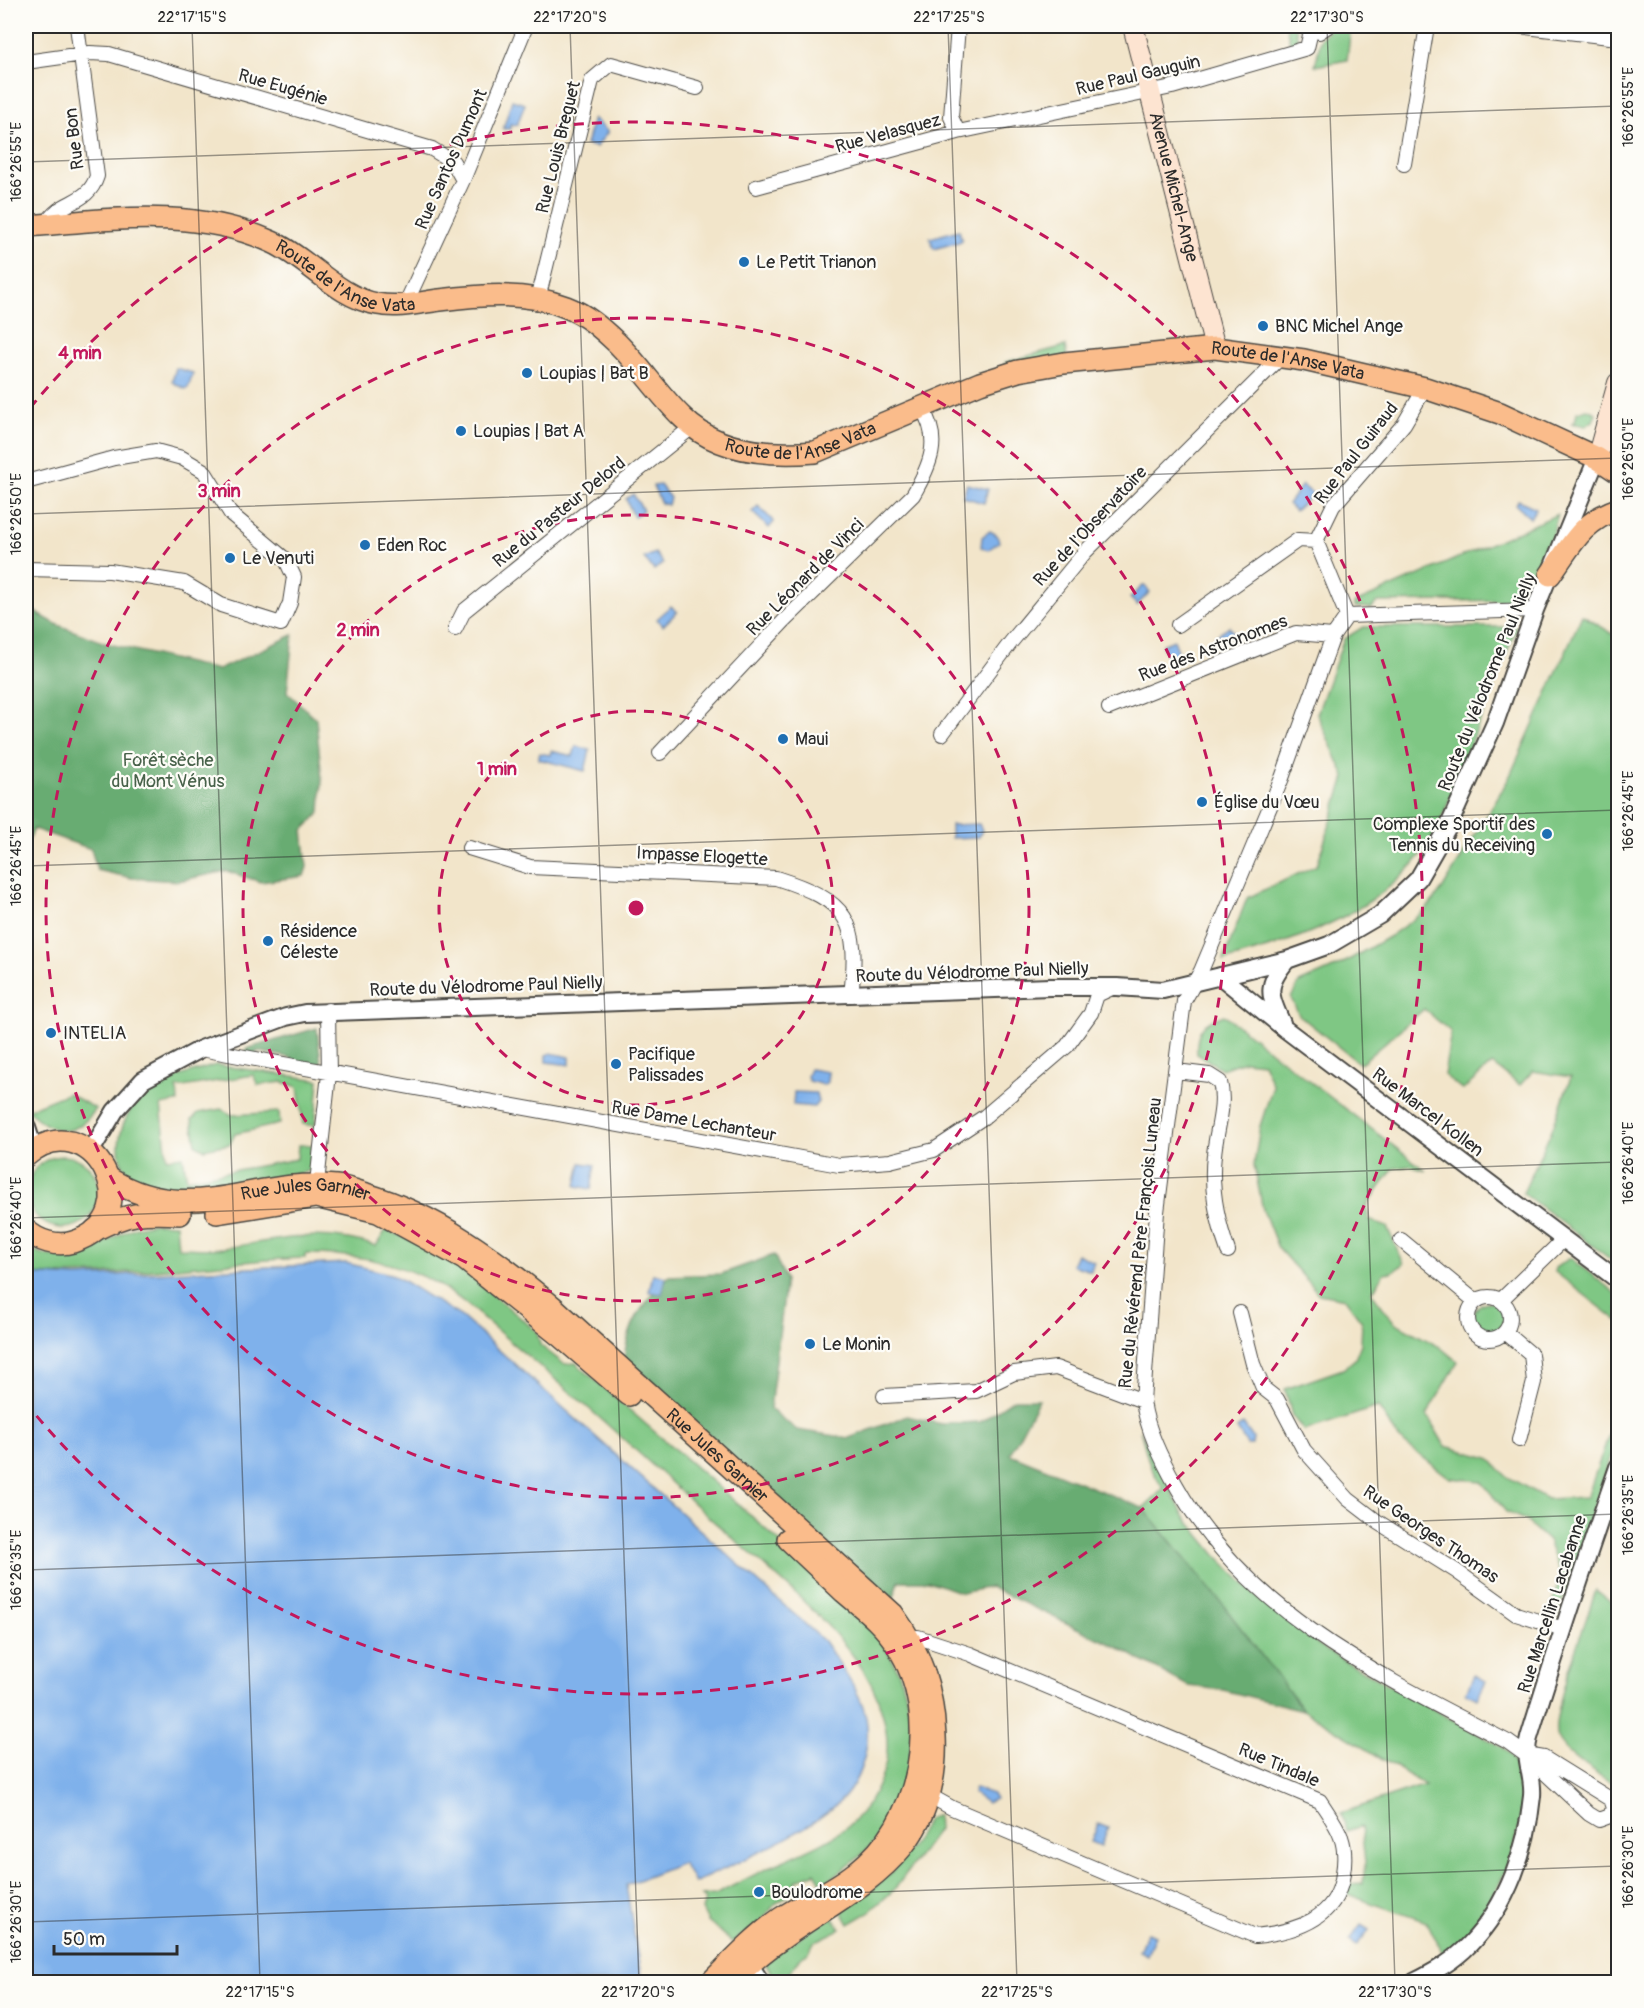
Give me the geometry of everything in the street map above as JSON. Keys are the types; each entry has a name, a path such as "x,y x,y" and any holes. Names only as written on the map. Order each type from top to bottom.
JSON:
{"main road":[{"name":"Avenue Michel-Ange","path":"1133,26 1215,348"},
{"name":"Route de l'Anse Vata","path":"36,225 166,218 215,223 250,232 289,250 352,295 374,303 405,305 473,297 538,298 565,306 592,320 633,360 692,427 703,434 735,446 789,454 815,452 980,383 1018,371 1064,363 1215,348 1282,356 1363,372 1425,388 1500,413 1597,458 1618,472"},
{"path":"1597,458 1618,383"},
{"path":"1550,575 1586,525 1602,514 1618,509"},
{"path":"30,1152 62,1141 77,1144 91,1151 102,1163 110,1179 109,1207 95,1230"},
{"name":"Rue Jules Garnier","path":"110,1179 131,1191 163,1201 217,1200 262,1189 353,1198 384,1208 387,1200 444,1227 492,1257 552,1306 893,1614 911,1639 923,1667 934,1710 936,1756 925,1812 912,1835 884,1869 783,1938 745,1958 711,1983"},
{"name":"Rue Jules Garnier","path":"26,1230 40,1240 54,1243 76,1241 122,1216 224,1212 322,1194 378,1212 464,1259 561,1336 711,1467 861,1606 898,1647 920,1707 921,1748 912,1792 896,1831 856,1873 785,1916 745,1958 732,1983"},
{"path":"445,1248 461,1247 479,1261 485,1262 492,1257"},
{"path":"723,1983 745,1958"}],"street":[{"name":"Rue Bon","path":"36,225 54,210 82,198 94,184 96,176 77,26"},
{"name":"Rue Santos Dumont","path":"405,305 463,180 526,26"},
{"name":"Rue Velasquez","path":"756,187 958,132 951,117 958,26"},
{"name":"Rue Paul Gauguin","path":"958,132 1149,93 1298,52 1307,48 1308,28 1319,32 1328,26"},
{"path":"1404,164 1427,26"},
{"path":"1518,26 1618,38"},
{"name":"Rue Eugénie","path":"26,62 109,54 432,149 453,162 463,180"},
{"name":"Rue Louis Breguet","path":"538,298 592,80 610,64 697,88"},
{"name":"Rue de l'Observatoire","path":"942,734 1011,642 1085,552 1282,356"},
{"name":"Rue Paul Guiraud","path":"1316,541 1333,506 1404,424 1425,388"},
{"name":"Rue Léonard de Vinci","path":"660,753 784,621 914,495 925,476 934,451 930,420 922,409"},
{"name":"Rue du Pasteur Delord","path":"455,629 464,611 692,427"},
{"path":"26,482 114,458 156,451 182,458 204,471 231,514 286,560 294,577 290,603 281,624 221,605 184,583 110,572 26,569"},
{"name":"Route du Vélodrome Paul Nielly","path":"91,1151 115,1111 143,1080 201,1049 286,1017 328,1010 1117,987 1163,990 1287,960 1329,945 1380,915 1418,879 1450,823 1495,723 1535,610 1597,458"},
{"path":"1178,625 1298,540 1316,541 1347,616 1535,610"},
{"name":"Rue du Révérend Père François Luneau","path":"1347,616 1333,636 1282,778 1194,983 1184,1001 1157,1212 1143,1401 1146,1421 1167,1469 1193,1515 1226,1556 1264,1593 1301,1625 1377,1674 1508,1742 1526,1755"},
{"name":"Rue des Astronomes","path":"1109,708 1296,633 1333,636"},
{"name":"Impasse Elogette","path":"469,848 530,867 776,878 806,888 827,899 846,916 853,942 851,995"},
{"path":"1285,1029 1271,995 1273,978 1287,960"},
{"name":"Rue Marcel Kollen","path":"1220,976 1285,1029 1617,1278"},
{"name":"Rue Dame Lechanteur","path":"201,1049 328,1074 838,1165 890,1161 934,1150 984,1118 1067,1046 1091,1013 1097,995 1117,987"},
{"path":"322,1194 328,1074 328,1010"},
{"path":"1176,1071 1209,1075 1220,1082 1224,1098 1214,1155 1213,1185 1218,1222 1228,1251"},
{"path":"26,1125 30,1152"},
{"path":"1501,1300 1564,1239"},
{"path":"1401,1240 1475,1301"},
{"path":"1488,1296 1501,1300 1510,1311 1509,1326 1505,1332 1500,1336 1486,1339 1474,1333 1467,1320 1475,1301 1488,1296"},
{"name":"Rue Georges Thomas","path":"1240,1312 1253,1364 1263,1388 1277,1399 1304,1450 1348,1499 1378,1522 1456,1571 1516,1614 1563,1629"},
{"path":"1505,1332 1531,1354 1534,1382 1519,1440"},
{"path":"884,1396 976,1391 1014,1373 1056,1368 1143,1401"},
{"name":"Rue Marcellin Lacabanne","path":"1526,1755 1563,1629 1618,1467"},
{"path":"861,1606 873,1608 901,1638 911,1639 907,1646 918,1673 914,1690"},
{"name":"Rue Tindale","path":"911,1639 918,1637 970,1654 1320,1801 1341,1836 1345,1860 1342,1881 1334,1903 1318,1918 1297,1929 1255,1936 928,1797"},
{"path":"921,1748 929,1757 923,1792 928,1797"},
{"path":"1526,1755 1544,1758 1610,1799 1613,1808 1610,1816 1599,1821 1589,1815 1526,1755"},
{"path":"1414,1983 1445,1966 1471,1944 1501,1901 1523,1850 1532,1798 1533,1788 1526,1755"},
{"path":"896,1831 911,1821 922,1798 928,1797"},
{"path":"745,1958 761,1983"}],"green space":[{"path":"1286,26 1295,26 1298,41 1291,47"},
{"path":"1333,26 1351,26 1347,60 1315,66 1321,38"},
{"path":"1065,346 1067,357 1006,368 1005,362"},
{"path":"1587,409 1596,413 1593,421 1586,426 1571,423 1575,422 1577,412"},
{"path":"1558,514 1549,550 1535,585 1518,600 1377,602 1372,608 1355,607 1355,603"},
{"name":"Forêt sèche du Mont Vénus","path":"26,607 58,625 105,643 218,670 293,635 287,692 316,719 322,780 320,813 303,830 307,867 304,876 261,882 226,871 178,881 132,878 97,870 91,849 34,829 26,845"},
{"name":"Complexe Sportif des Tennis du Receiving","path":"1582,615 1618,637 1618,1265 1523,1193 1551,1132 1571,1077 1533,1071 1520,1085 1492,1064 1463,1090 1444,1075 1451,1032 1424,1009 1360,1064 1299,1015 1291,998 1299,983 1340,965 1390,936 1425,911 1443,888 1508,780"},
{"path":"1363,627 1517,627 1444,813 1430,842 1412,866 1390,886 1338,920 1280,944 1223,961 1247,898 1317,865 1345,777 1317,714 1344,639"},
{"path":"1224,1015 1426,1171 1410,1166 1393,1169 1366,1207 1369,1220 1387,1227 1404,1264 1392,1272 1384,1273 1372,1293 1394,1322 1440,1347 1458,1362 1427,1415 1445,1446 1489,1458 1506,1476 1547,1499 1587,1497 1618,1409 1618,1437 1557,1618 1541,1617 1548,1615 1561,1575 1548,1541 1525,1520 1506,1512 1481,1481 1450,1478 1400,1440 1378,1407 1304,1431 1292,1416 1285,1389 1343,1369 1355,1359 1361,1344 1362,1322 1345,1299 1319,1294 1278,1248 1263,1210 1254,1165 1260,1126 1273,1086 1263,1063 1244,1061 1222,1069 1197,1054 1199,1033 1202,1028 1210,1021"},
{"path":"317,1028 321,1063 313,1067 291,1064 292,1058 257,1051 255,1057 246,1053 246,1049"},
{"path":"216,1065 319,1080 315,1126 303,1124 298,1087 283,1082 258,1085 253,1075 177,1088 178,1102 161,1105 167,1158 183,1156 187,1179 297,1159 298,1145 312,1145 309,1171 249,1184 201,1189 158,1187 142,1183 130,1175 123,1165 119,1152 120,1139 123,1125 137,1101 163,1083"},
{"path":"68,1093 96,1109 87,1119 70,1130 62,1130 45,1124 27,1110"},
{"path":"221,1109 232,1115 279,1112 280,1124 235,1134 230,1144 204,1149 196,1145 192,1120 198,1113"},
{"path":"70,1156 89,1166 97,1178 99,1192 97,1206 89,1218 77,1226 56,1228 37,1218 29,1206 27,1185 37,1166 49,1158"},
{"path":"158,1223 176,1224 178,1248 201,1249 318,1236 356,1240 376,1246 386,1230 428,1249 466,1274 537,1332 540,1345 564,1364 576,1363 783,1544 861,1618 887,1650 899,1672 906,1696 911,1747 900,1798 875,1841 857,1859 822,1884 815,1872 795,1881 799,1889 775,1904 758,1926 732,1942 708,1922 702,1910 705,1900 701,1896 715,1895 829,1839 853,1821 873,1796 885,1764 886,1731 878,1699 854,1657 802,1600 610,1427 472,1308 426,1278 396,1266 367,1259 305,1254 305,1258 131,1272 26,1274 26,1247 47,1255 65,1257 80,1254 139,1226"},
{"path":"774,1255 786,1280 770,1409 797,1430 849,1438 907,1416 942,1424 980,1422 1014,1399 1039,1399 1010,1454 1143,1508 1223,1605 1303,1710 1223,1690 1188,1686 1117,1647 990,1587 962,1593 929,1581 899,1581 894,1597 880,1593 624,1358 626,1344 634,1322 652,1295 669,1276 721,1274"},
{"path":"1570,1258 1618,1295 1618,1321 1555,1272 1555,1268"},
{"path":"1489,1302 1500,1306 1504,1317 1500,1328 1489,1332 1478,1328 1474,1317 1478,1306"},
{"path":"1140,1430 1184,1516 1216,1555 1261,1601 1327,1651 1502,1747 1516,1768 1522,1795 1520,1825 1511,1856 1498,1887 1481,1915 1462,1938 1443,1954 1427,1922 1348,1895 1349,1884 1363,1883 1365,1863 1361,1826 1347,1831 1341,1813 1425,1785 1303,1710 1223,1605 1143,1508 1163,1489 1150,1466"},
{"path":"1596,1590 1618,1607 1618,1787 1568,1752 1557,1738 1558,1710 1563,1689"},
{"path":"937,1815 938,1829 895,1889 868,1913 849,1924 841,1910 881,1882 911,1848 928,1819"},
{"path":"831,1916 841,1929 814,1942 809,1952 800,1957 786,1978 772,1974 764,1962"}],"water":[{"path":"512,100 525,104 517,125 510,124 510,129 503,129"},
{"path":"593,118 608,132 596,147 586,145"},
{"path":"959,230 962,241 934,249 930,238"},
{"path":"176,368 193,373 188,388 185,389 172,382"},
{"path":"967,484 988,489 984,503 963,497"},
{"path":"660,485 670,498 668,505 661,503 653,486"},
{"path":"1302,485 1313,494 1295,511 1288,504"},
{"path":"633,494 643,510 634,517 626,499"},
{"path":"1518,500 1536,508 1530,518 1516,505"},
{"path":"758,506 774,522 769,528 752,512"},
{"path":"990,531 997,535 999,542 988,550 981,547 982,537"},
{"path":"655,553 663,563 654,570 644,558"},
{"path":"1144,585 1150,592 1137,605 1130,598"},
{"path":"671,606 677,612 663,626 657,619"},
{"path":"1229,626 1234,633 1221,643 1218,642 1215,637"},
{"path":"1174,640 1180,656 1177,658 1179,663 1173,664 1162,645"},
{"path":"576,746 590,750 585,771 538,759 540,753 550,755 551,751 573,756"},
{"path":"979,824 982,830 979,837 951,838 951,825"},
{"path":"551,1053 570,1057 570,1065 546,1062 546,1055"},
{"path":"810,1069 828,1072 827,1082 823,1085 809,1081 807,1076"},
{"path":"794,1092 816,1093 818,1102 814,1107 793,1105"},
{"path":"581,1163 595,1165 591,1189 576,1186"},
{"path":"1077,1254 1094,1262 1091,1271 1072,1265"},
{"path":"346,1263 394,1275 462,1317 824,1641 851,1681 865,1714 867,1742 858,1775 850,1790 821,1817 801,1830 732,1865 694,1883 683,1863 626,1885 642,1982 26,1982 26,1274 77,1277"},
{"path":"653,1274 666,1277 662,1294 649,1292"},
{"path":"1243,1424 1253,1438 1252,1445 1247,1445 1237,1429"},
{"path":"1474,1675 1486,1681 1477,1699 1466,1693"},
{"path":"975,1788 993,1794 995,1799 987,1803 973,1793"},
{"path":"1098,1824 1108,1828 1101,1846 1091,1842"},
{"path":"1361,1925 1369,1930 1356,1946 1350,1940"},
{"path":"1147,1932 1155,1935 1147,1955 1139,1951"}],"place":[{"name":"Le Petit Trianon","path":"744,262"},
{"name":"BNC Michel Ange","path":"1263,326"},
{"name":"Loupias | Bat B","path":"527,373"},
{"name":"Loupias | Bat A","path":"461,431"},
{"name":"Eden Roc","path":"365,545"},
{"name":"Le Venuti","path":"230,558"},
{"name":"Maui","path":"783,739"},
{"name":"Église du Vœu","path":"1202,802"},
{"name":"Complexe Sportif des Tennis du Receiving","path":"1547,834"},
{"name":"Résidence Céleste","path":"268,941"},
{"name":"INTELIA","path":"51,1033"},
{"name":"Pacifique Palissades","path":"616,1064"},
{"name":"Le Monin","path":"810,1344"},
{"name":"Boulodrome","path":"759,1892"}]}
